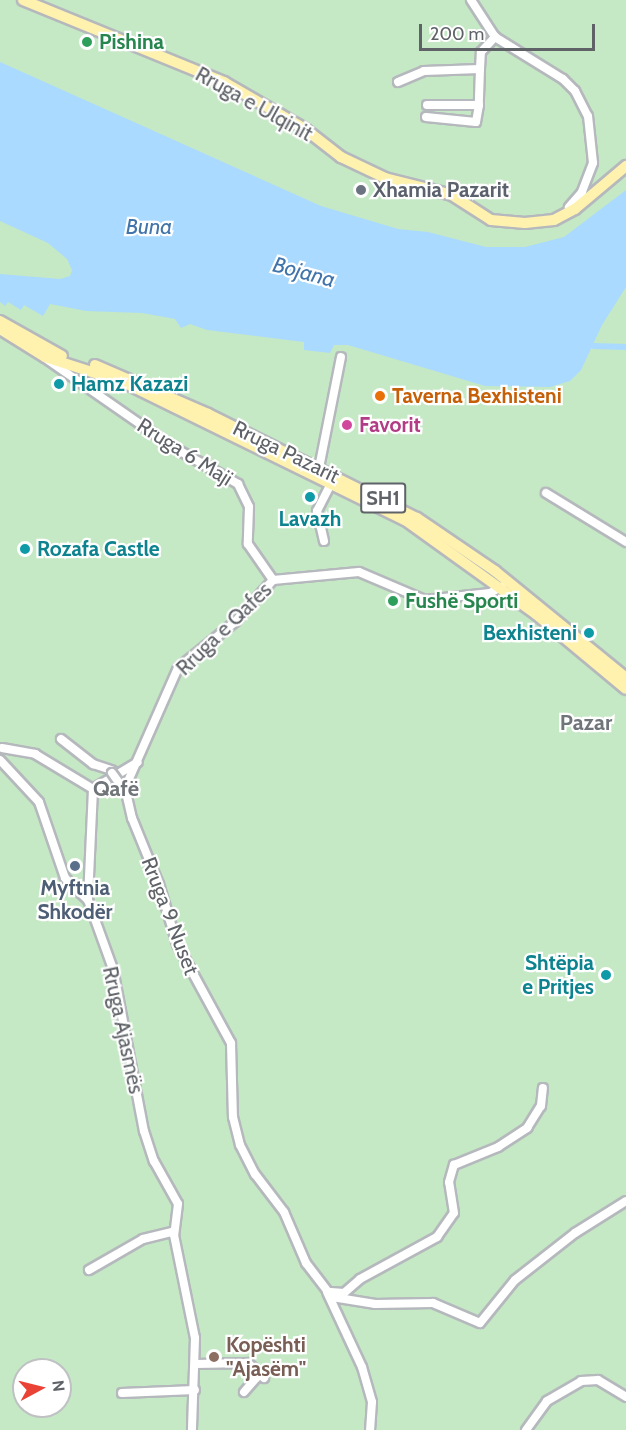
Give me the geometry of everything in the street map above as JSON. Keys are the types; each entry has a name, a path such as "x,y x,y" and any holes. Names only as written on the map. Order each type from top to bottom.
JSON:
{"main road":[{"name":"Rruga e Ulqinit","path":"23,0 224,82 305,129 341,157 381,176 452,195 491,220 549,221"},
{"path":"549,221 575,209 626,166"},
{"name":"SH1","path":"0,321 53,353 113,374"},
{"name":"SH1","path":"0,329 45,357 113,374"},
{"name":"Rruga Pazarit","path":"113,374 386,500 467,551 626,678"},
{"name":"Rruga Pazarit","path":"113,374 405,520 501,587 626,688"}],"street":[{"path":"471,0 495,37 563,79 575,91 588,116 594,163 575,203 549,221"},
{"path":"426,117 476,122 481,52 495,37"},
{"path":"398,82 424,71 480,69"},
{"path":"427,105 479,105"},
{"name":"Rruga 6 Maji","path":"45,357 173,447 238,484 249,507 248,544 273,580"},
{"path":"319,468 341,357"},
{"name":"Rruga Pazarit","path":"324,541 317,511 331,483"},
{"path":"546,493 626,542"},
{"name":"Rruga e Qafes","path":"125,788 178,668 235,622 273,580 359,572 413,598 425,600 490,593 501,587"},
{"path":"61,739 93,764 114,774 125,788"},
{"path":"2,748 35,754 93,789 138,762"},
{"path":"0,760 39,802 65,878 87,900"},
{"name":"Rruga 9 Nuset","path":"125,788 132,819 159,884 177,944 231,1043 233,1117 240,1145 255,1174 284,1212 302,1257 327,1290 362,1367 372,1402 370,1430"},
{"name":"Rruga Ajasmës","path":"93,789 87,900 112,969 144,1131 154,1161 177,1198 174,1231 194,1328 196,1364 194,1428"},
{"path":"327,1290 344,1293 360,1279 437,1237 454,1213 449,1182 454,1165 498,1147 526,1128 541,1106 543,1088"},
{"path":"327,1290 339,1300 361,1303 434,1303 480,1323 515,1281 575,1233 626,1201"},
{"path":"89,1270 143,1239 174,1231"},
{"path":"196,1364 242,1362 264,1378"},
{"path":"244,1392 256,1377 256,1370"},
{"path":"526,1430 547,1401 581,1381 598,1380 626,1397"},
{"path":"122,1393 195,1390"}],"green space":[{"path":"0,0 626,0 626,1430 0,1430"}],"water":[{"name":"Buna","path":"0,62 321,206 398,229 428,232 486,247 525,247 564,237 626,190 626,287 602,325 581,370 570,381 550,387 485,386 348,345 334,345 330,353 304,350 304,342 207,330 190,324 181,328 175,319 142,313 86,311 50,304 43,316 24,305 21,310 8,302 5,306 0,302 0,274 60,279 70,276 72,270 67,259 48,243 0,221"}],"waterway":[{"path":"594,346 626,347"}],"place":[{"name":"Pishina","path":"87,42"},
{"name":"Xhamia Pazarit","path":"361,190"},
{"name":"Hamz Kazazi","path":"59,384"},
{"name":"Taverna Bexhisteni","path":"380,396"},
{"name":"Favorit","path":"347,425"},
{"name":"Lavazh","path":"310,497"},
{"name":"Rozafa Castle","path":"25,549"},
{"name":"Fushë Sporti","path":"393,601"},
{"name":"Bexhisteni","path":"589,633"},
{"name":"Myftnia Shkodër","path":"75,866"},
{"name":"Shtëpia e Pritjes","path":"606,975"},
{"name":"Kopështi \"Ajasëm\"","path":"214,1357"}],"district":[{"name":"Pazar","path":"586,723"},
{"name":"Qafë","path":"116,789"}],"water label":[{"name":"Bojana","path":"304,272"}]}
